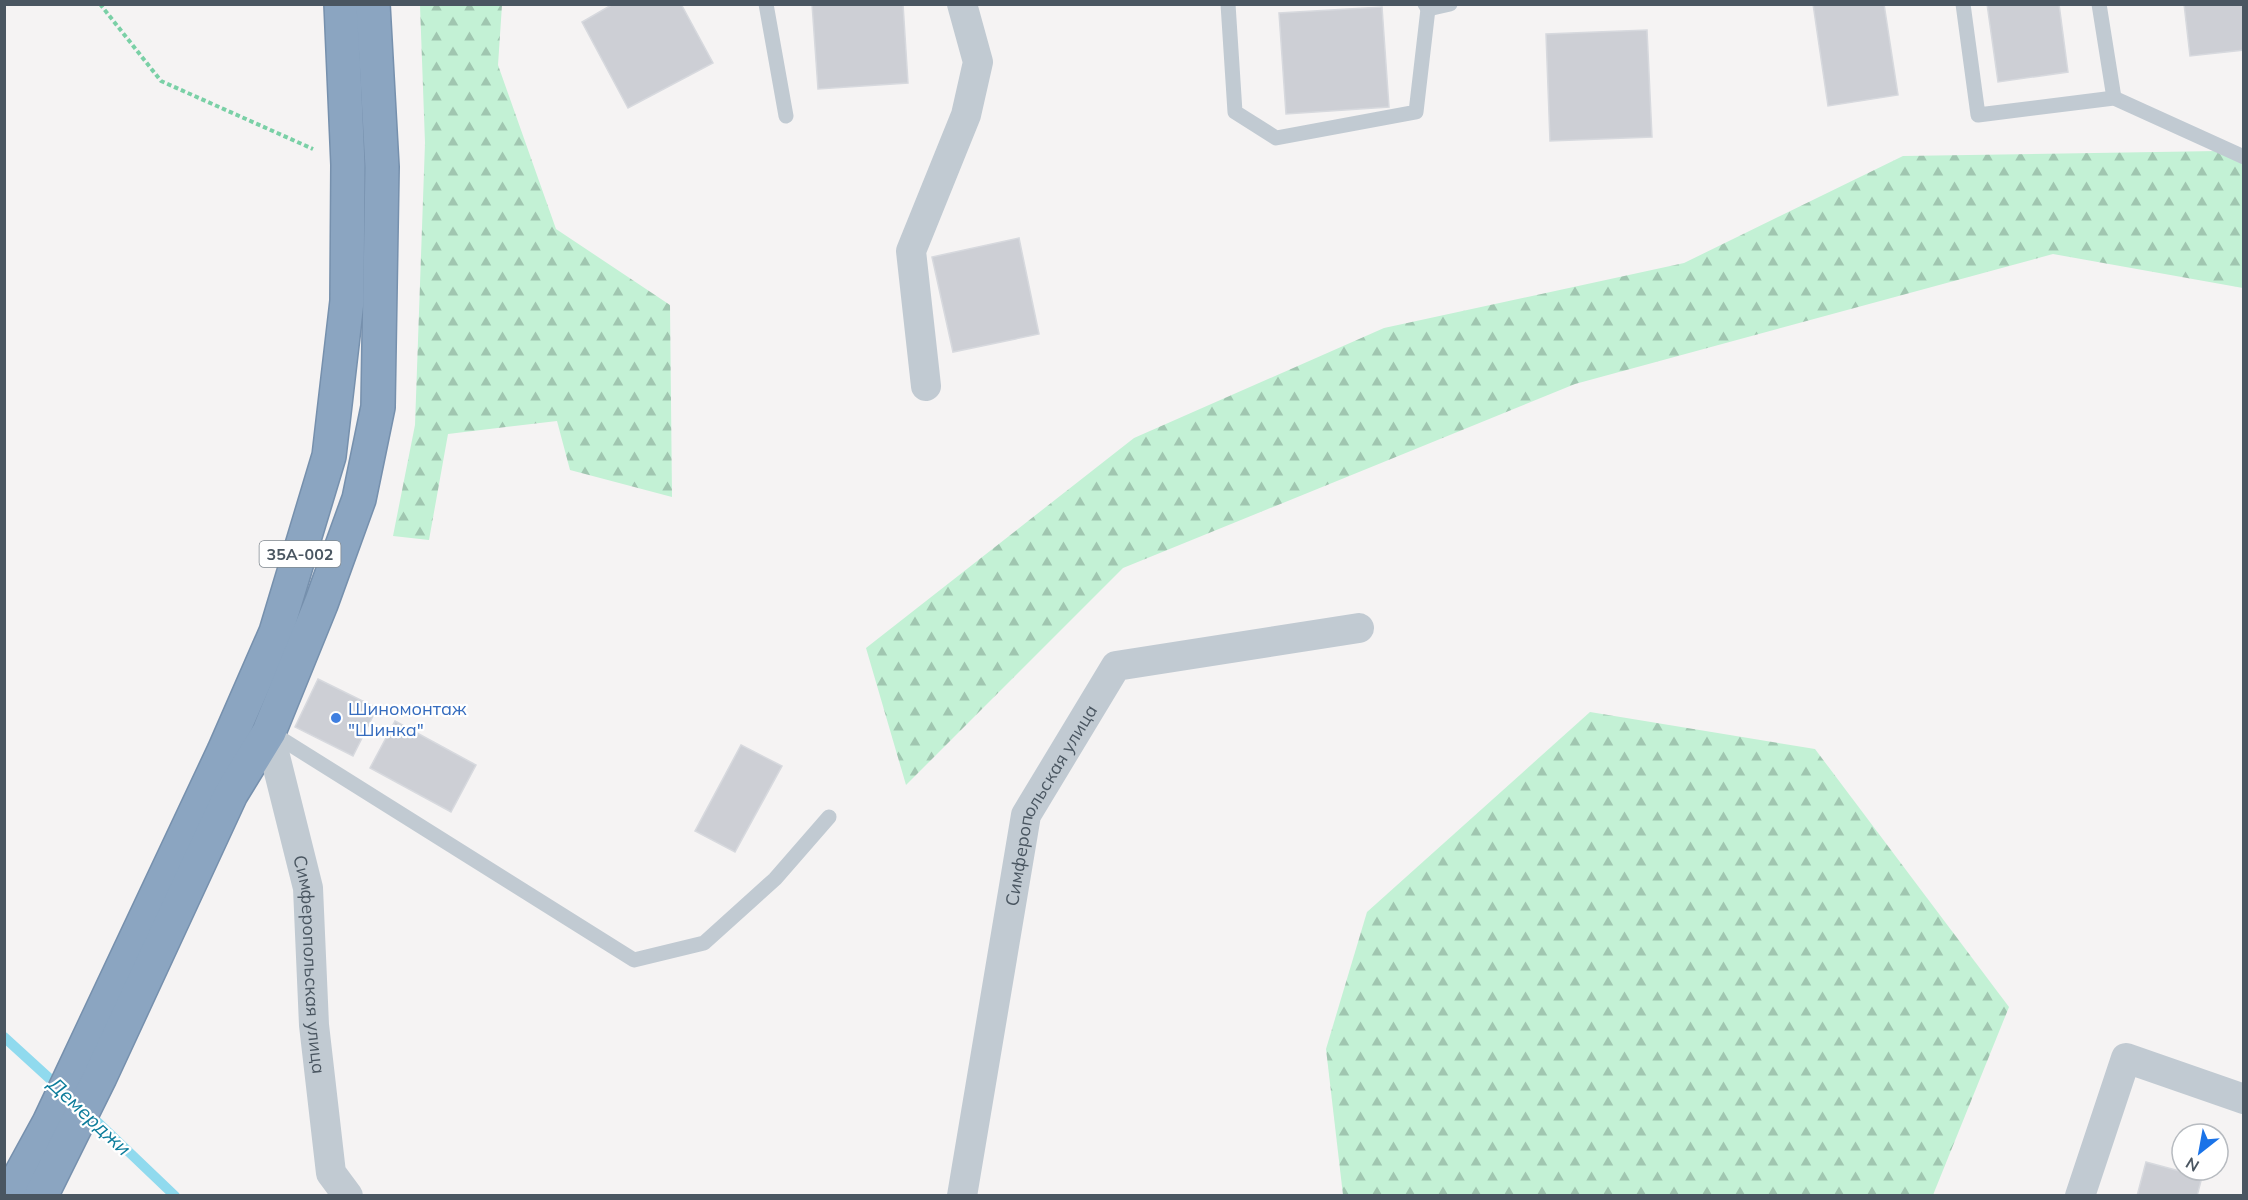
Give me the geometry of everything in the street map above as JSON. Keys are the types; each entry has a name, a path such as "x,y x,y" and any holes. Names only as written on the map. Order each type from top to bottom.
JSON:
{"highway":[{"name":"35А-002","path":"88,1070 276,632 329,456 347,301 348,165 340,4"},
{"name":"35А-002","path":"41,1196 60,1129 88,1070 231,794 269,732 321,604 359,499 378,407 382,166 373,4"},
{"name":"35А-002","path":"9,1196 60,1129"}],"street":[{"path":"926,386 911,251 966,115 978,62 962,4"},
{"name":"Симферопольская улица","path":"962,1196 1026,815 1116,666 1359,628"},
{"name":"Симферопольская улица","path":"269,732 308,888 314,1025 331,1173 348,1196"},
{"path":"2080,1196 2126,1058 2244,1099"}],"lane":[{"path":"766,4 786,116"},
{"path":"1228,4 1235,112 1276,138 1416,112 1426,7 1450,4"},
{"path":"1963,4 1978,115 2114,98 2244,156"},
{"path":"2099,4 2114,98"},
{"path":"269,732 634,960 704,943 775,879 829,817"}],"path":[{"path":"100,4 161,81 348,165"}],"green space":[{"path":"420,5 502,5 498,65 556,229 670,305 672,497 570,470 557,421 448,434 429,540 393,536 415,425 425,143"},
{"path":"2218,151 2243,160 2243,288 2053,254 1575,384 1123,568 906,785 866,648 1134,438 1384,328 1684,263 1903,156"},
{"path":"1590,712 1815,749 2009,1007 1933,1195 1343,1195 1326,1049 1367,912"}],"building":[{"path":"613,4 681,4 713,63 628,108 582,22"},
{"path":"812,4 903,4 908,83 818,89"},
{"path":"1813,4 1884,4 1898,95 1828,106"},
{"path":"1987,4 2059,4 2068,72 1998,82"},
{"path":"2184,4 2244,4 2244,50 2190,56"},
{"path":"1382,7 1389,107 1286,114 1279,13"},
{"path":"1647,30 1652,137 1550,141 1546,34"},
{"path":"1019,238 1039,334 953,352 932,257"},
{"name":"Шиномонтаж \"Шинка\"","path":"318,679 377,708 353,756 295,727"},
{"path":"395,721 476,765 451,812 370,768"},
{"path":"741,745 782,766 735,852 695,831"},
{"path":"2146,1162 2170,1168 2170,1182 2201,1182 2197,1196 2137,1196"}],"waterway":[{"name":"Демерджи","path":"4,1037 61,1089"},
{"name":"Демерджи","path":"86,1111 175,1196"}],"place":[{"name":"Шиномонтаж \"Шинка\"","path":"336,718"}]}
